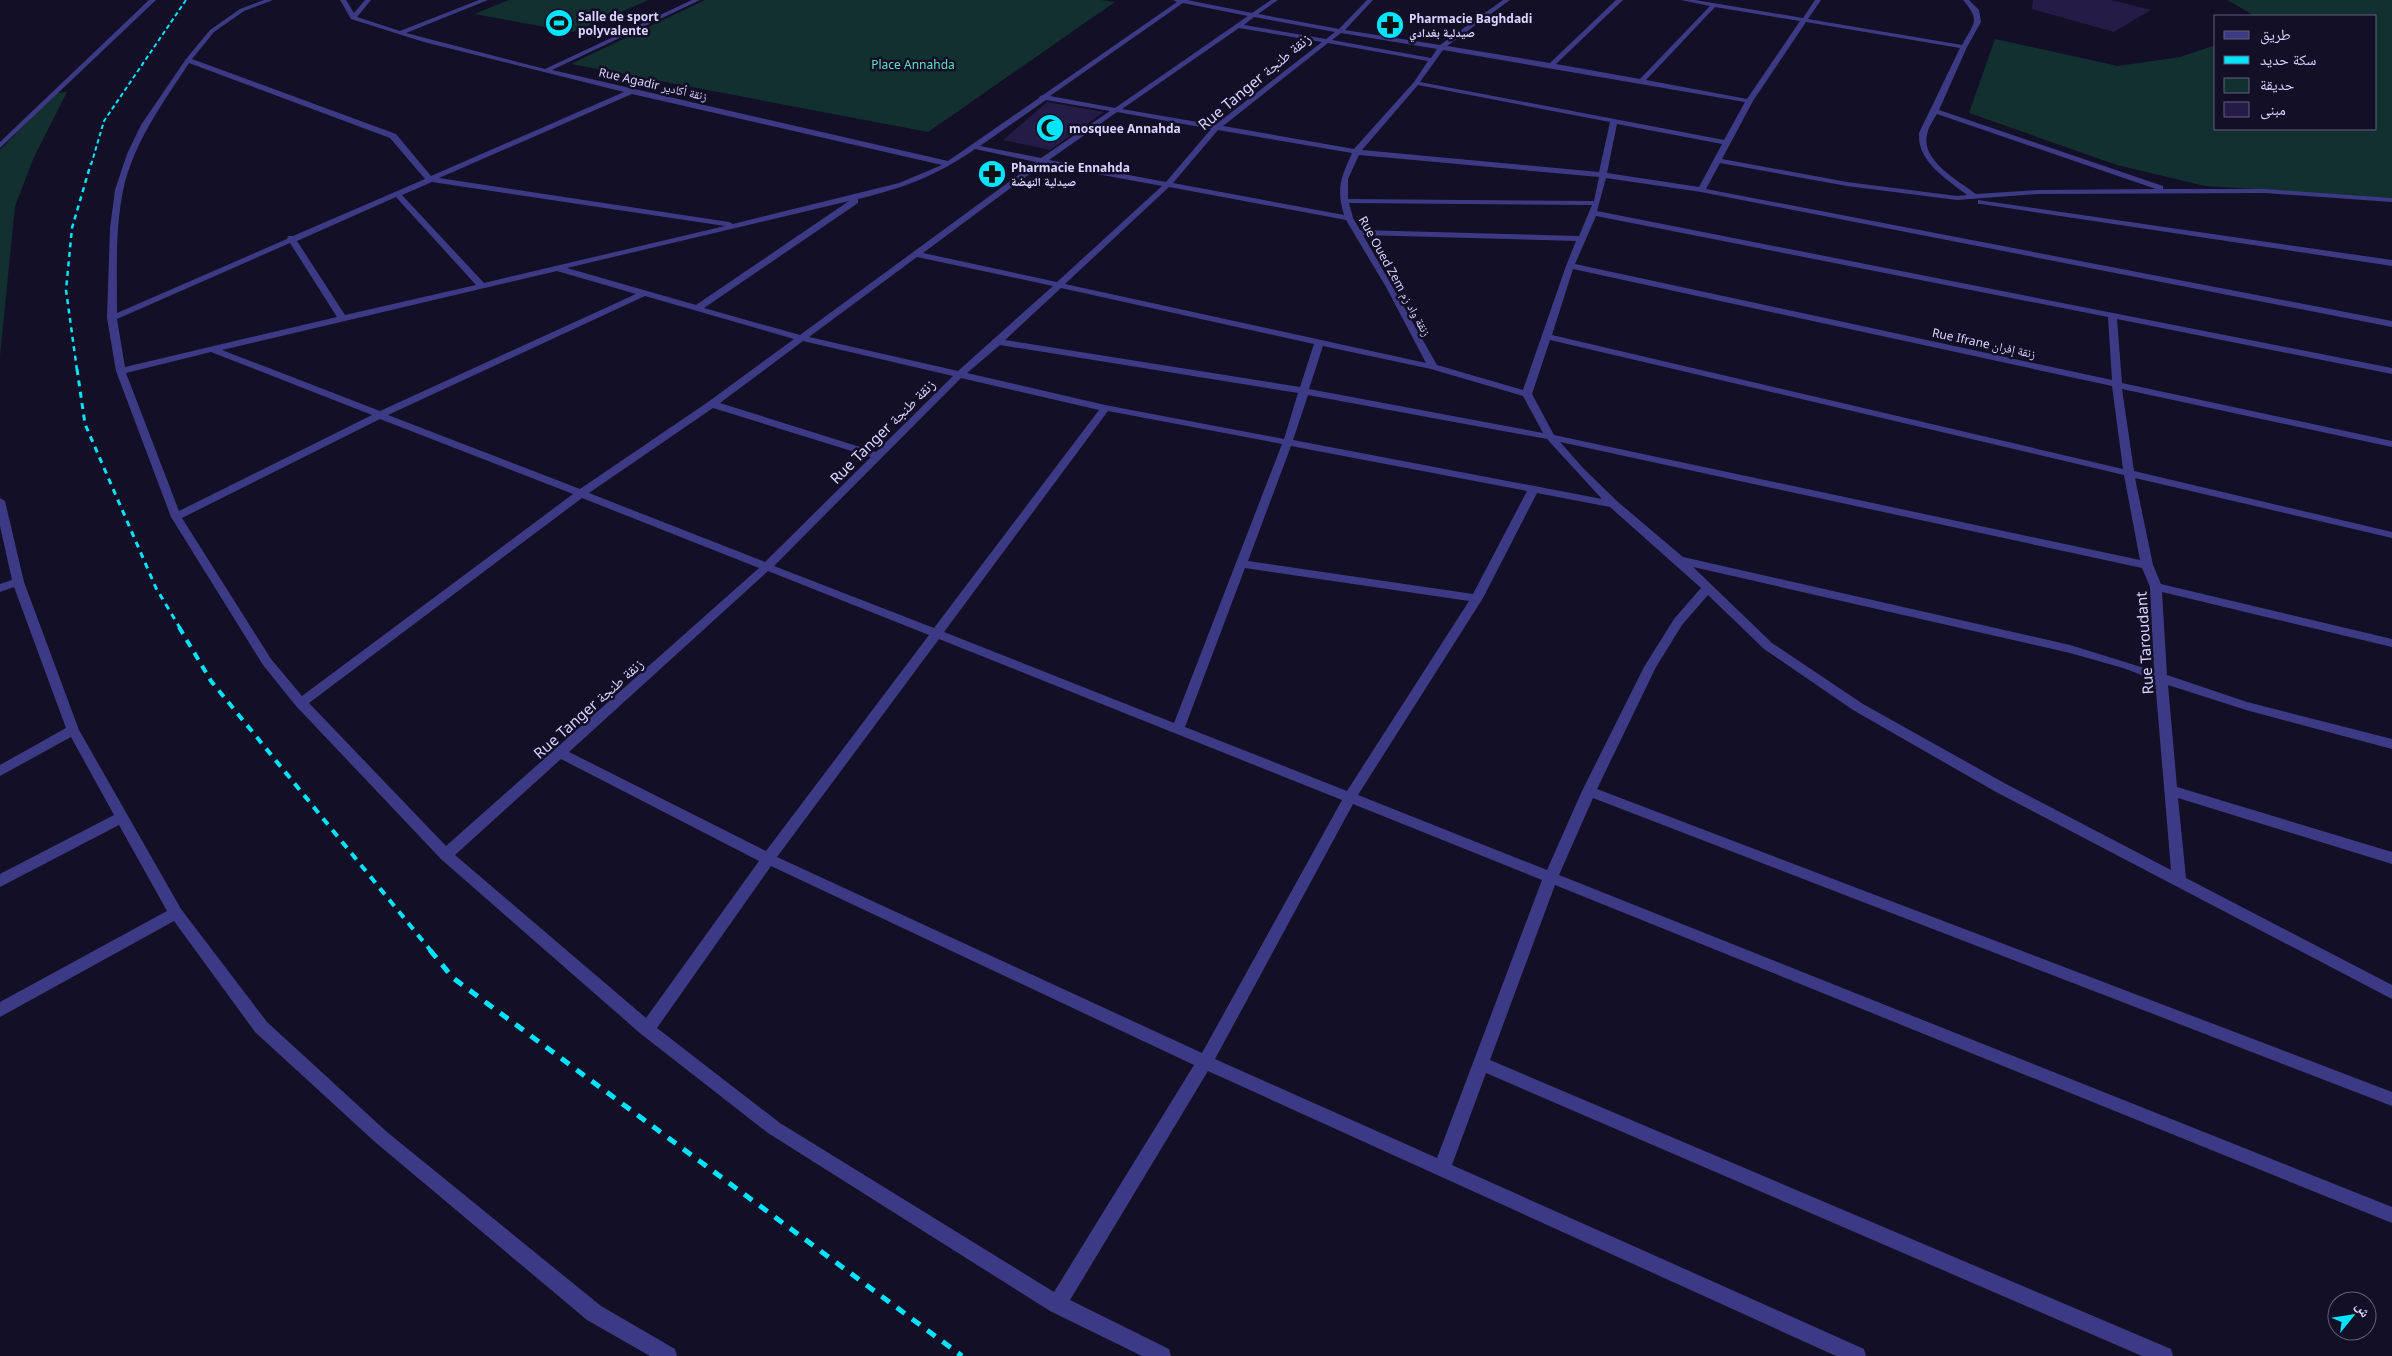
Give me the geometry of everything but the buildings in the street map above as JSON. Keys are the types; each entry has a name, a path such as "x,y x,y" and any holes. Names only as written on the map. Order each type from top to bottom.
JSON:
{"street":[{"path":"0,146 153,0"},
{"path":"270,0 256,4 230,18 212,31 188,60 145,125 130,154 119,190 114,228 112,318 121,371 176,516 267,662 301,703 446,855 647,1029 774,1128 1057,1304 1162,1356"},
{"path":"343,0 353,18 368,0"},
{"path":"399,33 485,0"},
{"path":"547,70 696,0"},
{"path":"1174,0 1340,31 1750,101"},
{"path":"301,703 580,494 712,404 1042,162 1118,111 1275,0"},
{"name":"Rue Tanger زنقة طنجة","path":"446,855 562,753 765,568 959,375 998,342 1167,185 1216,129 1340,31 1370,0"},
{"name":"Rue Oued Zem زنقة واد زم","path":"1433,367 1390,287 1349,218 1344,201 1344,179 1356,152 1416,83 1442,47 1506,0"},
{"path":"1551,66 1620,0"},
{"path":"1684,0 1964,46"},
{"path":"1701,190 1750,101 1818,0"},
{"path":"1966,0 1976,10 1978,22 1964,46 1935,111 1923,132 1922,144 1926,154 1951,180 1974,198"},
{"path":"121,371 862,196 909,182 949,164 976,147 1042,98 1183,1"},
{"path":"1641,82 1714,5"},
{"name":"Rue Agadir زنقة أكادير","path":"353,18 399,33 631,92 949,164"},
{"path":"1240,26 1432,60"},
{"path":"188,60 393,136 429,179 736,225"},
{"path":"1416,83 1726,142"},
{"path":"112,318 291,238 631,92"},
{"path":"1042,98 1356,152 1604,175 1701,190 2392,324"},
{"path":"1935,111 2169,191"},
{"path":"1527,394 1570,266 1593,213 1604,175 1614,121"},
{"path":"976,147 1042,162 1349,218"},
{"path":"1717,160 1846,184 1957,198 2392,263"},
{"path":"1957,198 2038,192 2265,191 2392,200"},
{"path":"396,193 482,286"},
{"path":"698,308 862,196"},
{"path":"1344,201 1596,203"},
{"path":"1593,213 2392,371"},
{"path":"1356,232 1582,239"},
{"path":"291,238 343,319"},
{"path":"916,254 1433,367 1527,394 1550,437 1614,504 1678,559 1768,646 1858,706 2001,788 2392,992"},
{"name":"Rue Ifrane زنقة إفران","path":"1570,266 2392,444"},
{"path":"557,268 800,338 1105,408 1614,504"},
{"path":"176,516 380,415 643,294"},
{"name":"Rue Taroudant","path":"2112,315 2117,385 2129,474 2147,566 2156,587 2161,678 2179,882"},
{"path":"1546,336 2392,535"},
{"path":"998,342 1304,392 1550,437 2147,566"},
{"path":"1178,728 1288,441 1319,343"},
{"path":"212,349 1551,876 2392,1215"},
{"path":"712,404 878,456"},
{"path":"647,1029 768,859 1105,408"},
{"path":"1057,1304 1205,1062 1350,797 1477,598 1534,488"},
{"path":"0,501 18,582 73,730 176,913 261,1027 381,1137 594,1313 668,1356"},
{"path":"1678,559 2012,635 2127,665 2246,706 2392,744"},
{"path":"1241,564 1477,598"},
{"path":"0,588 18,582"},
{"path":"2156,587 2392,643"},
{"path":"1442,1168 1551,876 1589,791 1650,667 1678,622 1707,588"},
{"path":"0,771 73,730"},
{"path":"562,753 768,859 1205,1062 1857,1356"},
{"path":"2170,790 2392,858"},
{"path":"1589,791 2392,1100"},
{"path":"0,881 123,817"},
{"path":"0,1010 176,913"},
{"path":"1480,1063 2164,1356"}],"green space":[{"name":"Salle de sport polyvalente","path":"509,0 649,0 573,32 474,14"},
{"name":"Place Annahda","path":"705,0 1101,0 1115,2 928,132 571,64"},
{"path":"2227,0 2392,0 2392,198 2205,186 2117,165 1969,113 1995,39 2118,66 2180,57 2214,46 2214,130 2377,130 2377,15 2253,15"},
{"path":"67,92 34,157 15,206 0,356 0,150 56,93"}],"railway":[{"path":"91,165 104,121 186,0"},
{"path":"77,370 66,290 72,228 91,163"},
{"path":"77,369 85,424 156,588 180,628"},
{"path":"179,627 211,681 431,951"},
{"path":"430,950 453,978 962,1356"}],"place":[{"name":"Salle de sport polyvalente","path":"559,23"},
{"name":"Pharmacie Baghdadi صيدلية بغدادي","path":"1390,25"},
{"name":"mosquee Annahda","path":"1050,128"},
{"name":"Pharmacie Ennahda صيدلية النهضة","path":"992,174"}]}
